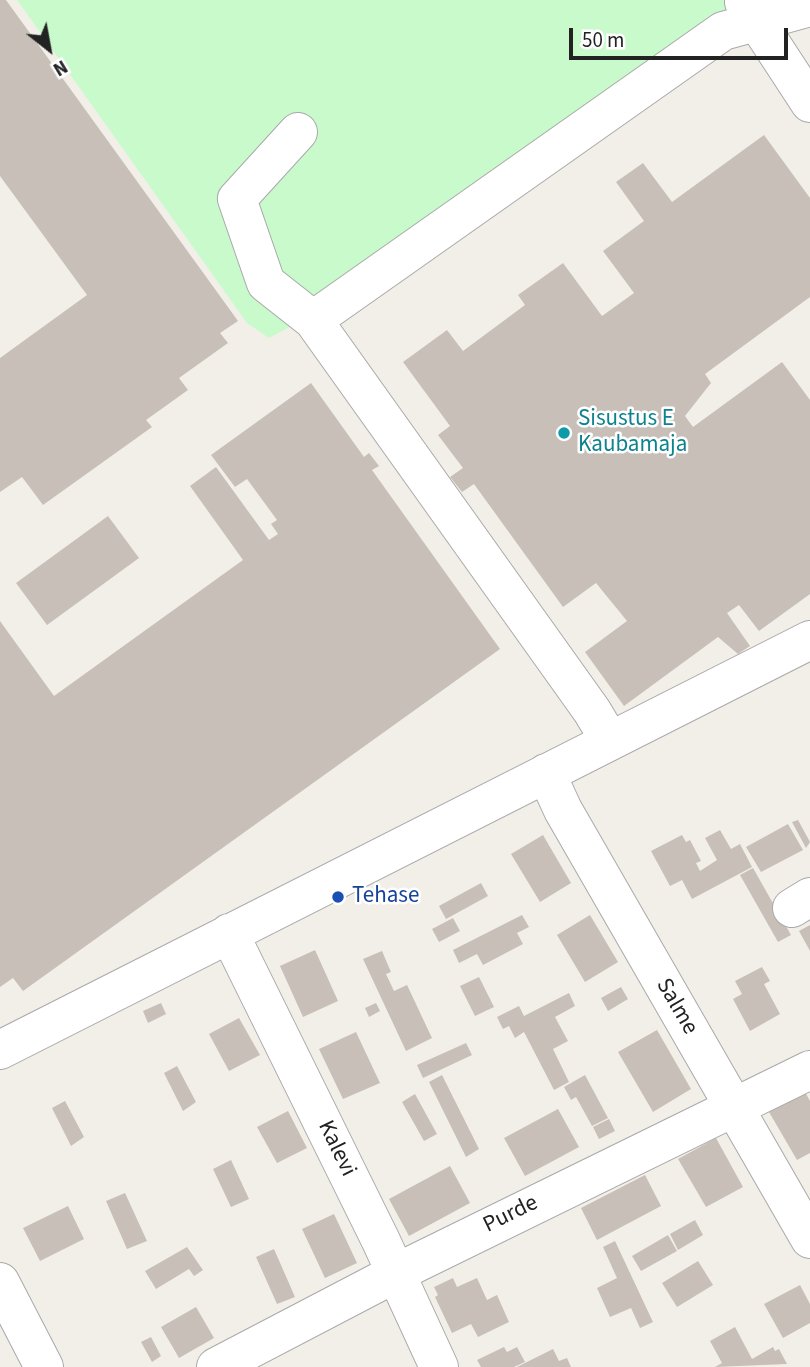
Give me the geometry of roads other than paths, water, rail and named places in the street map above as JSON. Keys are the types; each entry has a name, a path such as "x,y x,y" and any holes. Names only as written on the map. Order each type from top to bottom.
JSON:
{"street":[{"path":"313,320 750,11 810,7"},
{"path":"750,11 810,103"},
{"path":"298,132 237,199 266,283 313,320 610,741"},
{"path":"0,1050 810,640"},
{"name":"Salme","path":"546,773 563,810 810,1239"},
{"name":"Kalevi","path":"229,933 396,1273 439,1367"},
{"name":"Purde","path":"216,1367 396,1273 679,1132 734,1110 810,1070"},
{"path":"0,1282 44,1367"}],"place":[{"name":"Sisustus E Kaubamaja","path":"564,433"},
{"name":"Tehase","path":"338,897"}]}
